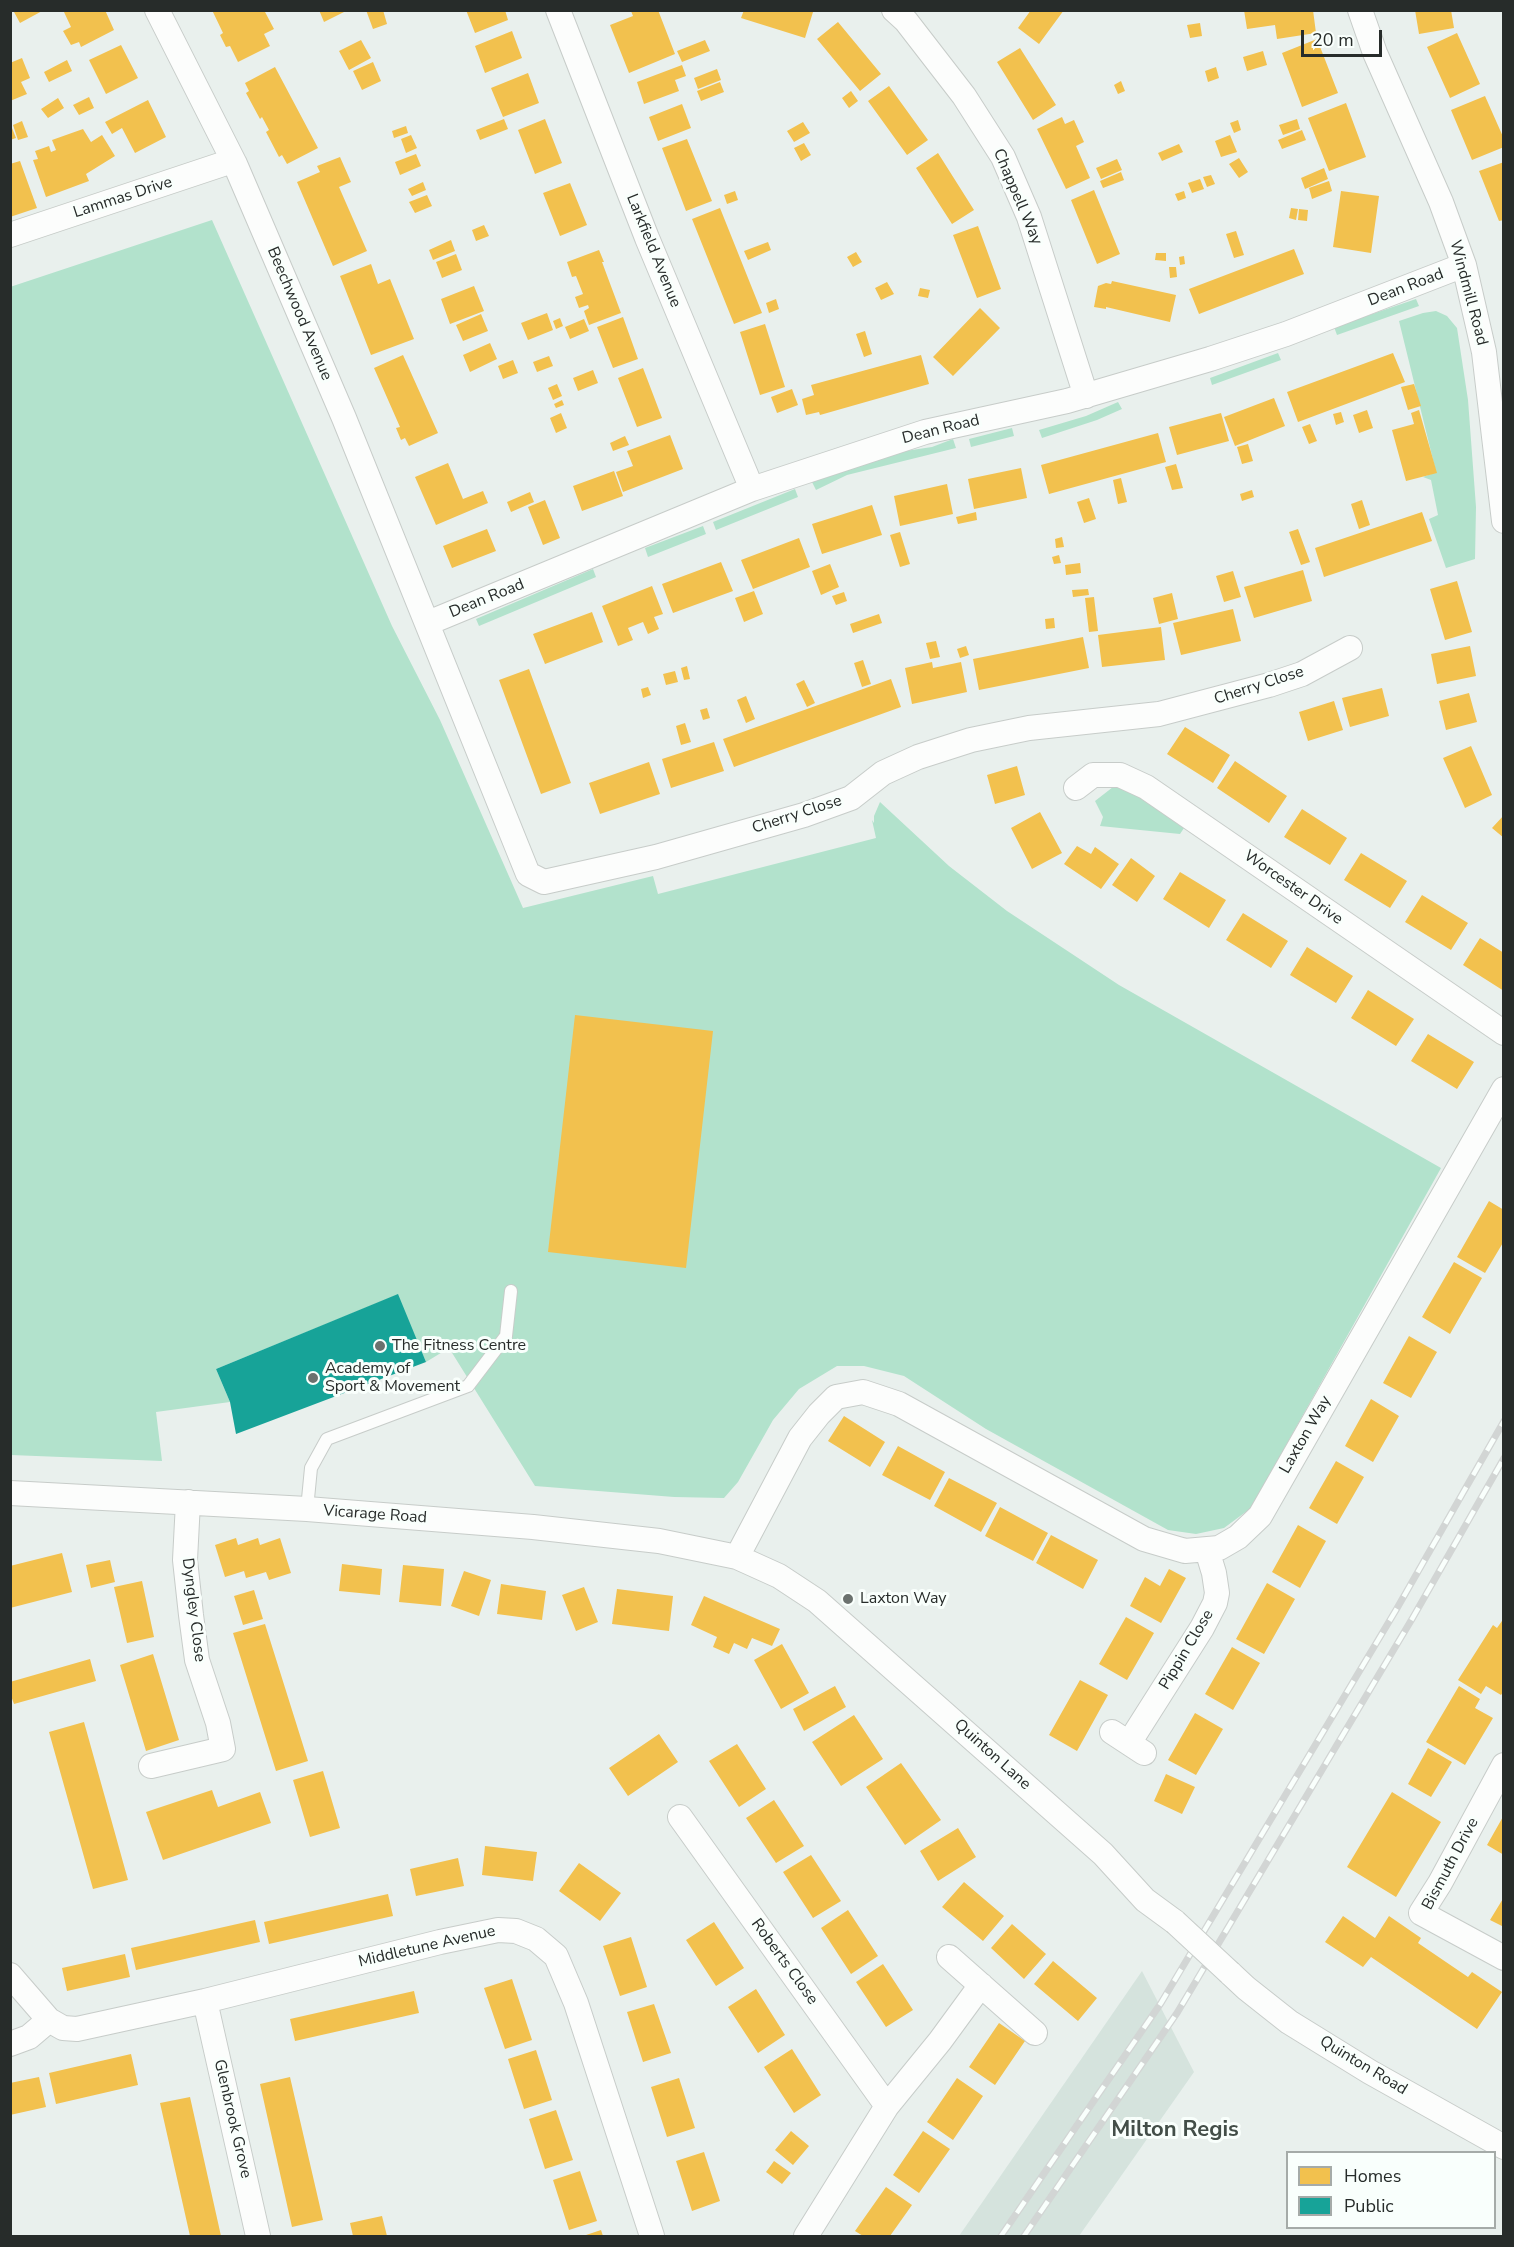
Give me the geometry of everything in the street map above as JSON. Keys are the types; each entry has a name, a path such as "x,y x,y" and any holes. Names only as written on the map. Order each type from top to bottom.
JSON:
{"street":[{"name":"Beechwood Avenue","path":"158,10 235,164 344,418 428,623"},
{"name":"Larkfield Avenue","path":"558,10 647,237 752,489"},
{"name":"Windmill Road","path":"1360,10 1375,53 1441,202 1464,266 1484,352 1503,521"},
{"name":"Chappell Way","path":"905,14 964,96 1003,157 1029,217 1086,396"},
{"name":"Lammas Drive","path":"10,235 231,161 235,164"},
{"name":"Dean Road","path":"428,623 752,489 925,432 1086,396 1210,359 1286,334 1464,266"},
{"name":"Cherry Close","path":"428,623 528,874 544,882 656,857 804,815 851,798 883,773 918,757 971,740 1029,728 1159,714 1230,697 1302,674 1350,648"},
{"name":"Worcester Drive","path":"1076,788 1093,775 1120,775 1146,787 1503,1033"},
{"name":"Laxton Way","path":"738,1557 800,1438 836,1397 863,1392 899,1404 1144,1539 1185,1551 1219,1548 1238,1537 1260,1516 1503,1089"},
{"name":"Vicarage Road","path":"10,1493 307,1509 533,1527 659,1541 738,1557"},
{"name":"Dyngley Close","path":"151,1766 223,1749 218,1723 197,1660 185,1560 188,1502"},
{"name":"Pippin Close","path":"1128,1742 1202,1628 1215,1603 1217,1593 1207,1550"},
{"name":"Quinton Lane","path":"738,1557 779,1576 817,1601 1103,1854 1145,1900 1175,1922 1230,1973"},
{"name":"Bismuth Drive","path":"1503,1766 1440,1883 1421,1913 1503,1958"},
{"name":"Roberts Close","path":"680,1817 887,2106"},
{"name":"Middletune Avenue","path":"49,2020 63,2028 77,2029 205,2001 440,1942 498,1930 516,1931 536,1940 556,1956 576,2003 652,2236"},
{"path":"949,1957 1035,2032"},
{"name":"Quinton Road","path":"1230,1973 1289,2022 1370,2072 1503,2147"},
{"path":"10,1975 49,2020 28,2037 10,2044"},
{"path":"806,2236 887,2106 940,2041 981,1985"},
{"name":"Glenbrook Grove","path":"205,2001 258,2236"}],"lane":[{"path":"307,1509 311,1468 327,1439 468,1386 506,1336 511,1291"}],"shaded area":[{"path":"1142,1971 1194,2072 1079,2236 959,2236"}],"green space":[{"path":"212,220 392,626 440,720 523,908 653,876 658,894 876,838 872,820 874,823 874,816 880,802 949,866 1007,911 1119,985 1441,1168 1251,1508 1224,1528 1196,1534 1168,1530 986,1429 904,1376 864,1366 837,1366 799,1389 773,1420 738,1482 724,1498 674,1497 535,1486 449,1348 426,1362 397,1295 216,1369 230,1402 156,1412 162,1461 11,1455 10,287"},
{"path":"1416,299 1419,306 1337,335 1334,327"},
{"path":"1436,311 1447,316 1457,328 1468,400 1476,507 1475,559 1446,568 1429,519 1438,515 1431,480 1423,477 1436,472 1399,321"},
{"path":"1278,353 1281,360 1212,385 1210,378"},
{"path":"1118,402 1122,409 1097,420 1042,438 1039,430 1086,416"},
{"path":"1012,428 1014,436 971,447 969,439"},
{"path":"953,439 956,448 847,475 816,490 812,482 905,451 932,447"},
{"path":"795,489 798,497 716,530 713,522"},
{"path":"703,526 706,534 648,557 645,548"},
{"path":"593,569 596,577 479,626 476,619"},
{"path":"1122,784 1186,825 1180,834 1100,826 1103,817 1095,801 1113,787"}],"building: Homes":[{"path":"44,10 20,23 14,12"},
{"path":"67,10 105,10 114,30 81,47 79,42 71,45 63,31 71,27 64,12"},
{"path":"212,10 264,10 274,29 264,34 270,46 238,62 230,46 226,47 220,35 223,33"},
{"path":"319,10 348,10 324,22"},
{"path":"366,10 383,10 387,24 373,29"},
{"path":"466,10 505,10 508,20 475,33"},
{"path":"632,10 658,10 675,54 629,73 610,25 633,16"},
{"path":"744,10 808,10 813,12 805,38 741,18"},
{"path":"1031,10 1064,10 1039,44 1018,28"},
{"path":"1244,10 1313,10 1316,33 1277,39 1275,25 1247,29"},
{"path":"1415,10 1451,10 1454,28 1419,34"},
{"path":"838,22 881,74 860,91 817,39"},
{"path":"1200,23 1202,36 1190,38 1187,25"},
{"path":"512,31 522,58 485,73 475,46"},
{"path":"1457,33 1480,84 1450,98 1427,47"},
{"path":"1317,39 1338,93 1302,107 1282,53"},
{"path":"361,40 371,58 349,70 339,51"},
{"path":"705,40 710,51 682,62 677,51"},
{"path":"121,45 138,78 106,94 89,60"},
{"path":"1020,48 1056,105 1033,120 997,62"},
{"path":"1263,51 1267,65 1247,71 1243,57"},
{"path":"22,58 30,78 21,82 27,94 10,101 10,63"},
{"path":"67,60 72,71 49,82 44,72"},
{"path":"373,62 381,81 362,90 353,71"},
{"path":"682,65 686,76 675,80 679,91 644,104 637,82"},
{"path":"275,67 318,148 287,164 282,155 279,157 266,132 269,130 262,117 260,119 246,93 249,91 245,83"},
{"path":"1216,67 1219,78 1208,82 1205,71"},
{"path":"717,69 721,80 698,89 694,78"},
{"path":"528,73 539,103 503,117 491,88"},
{"path":"1121,81 1125,91 1118,94 1114,85"},
{"path":"720,82 724,92 701,101 697,91"},
{"path":"889,86 928,140 907,155 868,101"},
{"path":"851,91 858,101 849,108 842,98"},
{"path":"1485,96 1504,139 1504,147 1472,160 1451,110"},
{"path":"89,97 94,108 79,115 73,105"},
{"path":"58,98 64,108 48,118 41,109"},
{"path":"148,100 166,137 135,153 122,128 112,134 105,122"},
{"path":"1346,103 1366,157 1329,171 1308,118"},
{"path":"682,104 691,128 658,141 649,117"},
{"path":"1062,117 1065,124 1074,120 1084,142 1076,146 1090,178 1066,189 1037,129"},
{"path":"504,119 508,129 480,140 476,130"},
{"path":"545,119 562,163 535,174 518,130"},
{"path":"1297,119 1300,129 1283,135 1279,125"},
{"path":"1238,120 1241,130 1234,133 1230,123"},
{"path":"22,121 28,137 18,140 13,125"},
{"path":"803,122 810,133 794,142 787,131"},
{"path":"10,123 16,138 10,140"},
{"path":"406,126 408,133 394,138 392,131"},
{"path":"83,129 91,142 102,135 115,156 86,174 89,181 46,197 33,160 38,159 35,151 49,146 51,152 56,150 52,140"},
{"path":"1302,130 1306,140 1282,149 1278,140"},
{"path":"411,135 417,148 406,153 401,139"},
{"path":"1230,135 1237,152 1221,157 1215,141"},
{"path":"687,139 712,201 686,211 662,148"},
{"path":"804,143 811,155 801,161 794,148"},
{"path":"1179,144 1183,152 1162,161 1158,153"},
{"path":"938,153 974,210 952,224 916,168"},
{"path":"416,154 421,166 400,175 395,162"},
{"path":"340,157 351,182 339,187 367,251 333,266 297,182 320,172 317,166"},
{"path":"1239,158 1248,172 1239,178 1229,164"},
{"path":"1117,159 1122,170 1101,179 1096,168"},
{"path":"20,161 37,208 10,217 10,164"},
{"path":"1504,162 1504,220 1499,221 1479,171"},
{"path":"1324,168 1328,179 1305,189 1301,178"},
{"path":"1121,172 1124,180 1103,188 1100,181"},
{"path":"1211,175 1215,184 1207,187 1203,177"},
{"path":"1200,179 1204,189 1192,193 1188,183"},
{"path":"1329,181 1332,191 1312,199 1309,188"},
{"path":"423,182 426,190 412,196 408,189"},
{"path":"570,183 587,225 560,236 543,193"},
{"path":"1094,190 1120,254 1097,264 1071,200"},
{"path":"735,191 738,200 727,204 724,195"},
{"path":"1184,191 1186,198 1178,201 1175,194"},
{"path":"1341,191 1379,196 1371,253 1333,247"},
{"path":"427,195 432,206 415,213 409,202"},
{"path":"720,208 762,313 734,324 692,219"},
{"path":"1291,208 1298,209 1296,220 1289,218"},
{"path":"1299,209 1308,210 1307,221 1298,220"},
{"path":"484,225 489,236 476,241 472,230"},
{"path":"978,226 1001,289 977,298 953,235"},
{"path":"1236,231 1244,255 1234,258 1226,234"},
{"path":"451,240 455,251 433,260 429,250"},
{"path":"768,242 771,250 748,260 744,251"},
{"path":"1294,249 1304,274 1199,314 1189,289"},
{"path":"599,250 621,313 589,325 584,311 589,308 588,305 579,308 575,297 583,294 576,276 572,277 567,262"},
{"path":"856,252 862,262 853,267 847,257"},
{"path":"1156,253 1166,253 1166,261 1155,260"},
{"path":"456,254 462,270 442,278 436,262"},
{"path":"1184,256 1185,264 1180,265 1179,257"},
{"path":"371,264 378,284 390,279 414,339 371,355 340,276"},
{"path":"1169,267 1176,267 1177,277 1170,278"},
{"path":"1112,281 1176,295 1170,322 1106,307 1106,309 1094,307 1098,286 1111,284"},
{"path":"887,282 894,294 881,300 875,288"},
{"path":"474,286 484,311 450,324 441,299"},
{"path":"920,288 930,290 928,298 918,296"},
{"path":"776,299 779,309 769,313 766,303"},
{"path":"980,308 1000,328 953,376 933,357"},
{"path":"547,313 553,330 528,340 521,323"},
{"path":"481,314 488,331 463,341 456,325"},
{"path":"623,317 638,359 613,368 597,327"},
{"path":"560,318 563,326 556,329 553,321"},
{"path":"584,319 589,331 570,339 565,327"},
{"path":"765,324 785,387 760,395 740,332"},
{"path":"865,331 872,354 864,357 856,334"},
{"path":"490,343 497,359 470,372 463,355"},
{"path":"1393,353 1405,382 1298,422 1287,392"},
{"path":"403,355 438,433 409,446 405,438 401,440 396,428 400,427 374,368"},
{"path":"921,355 929,384 820,415 819,412 806,415 802,399 814,395 811,385"},
{"path":"549,356 553,366 537,372 533,362"},
{"path":"513,360 518,373 503,379 498,366"},
{"path":"643,368 662,418 637,427 618,378"},
{"path":"593,370 598,383 578,391 573,378"},
{"path":"557,384 562,396 553,400 548,388"},
{"path":"1414,384 1421,406 1408,410 1401,387"},
{"path":"792,389 798,405 777,413 771,397"},
{"path":"1274,398 1285,426 1235,446 1224,417"},
{"path":"562,400 564,405 556,408 554,404"},
{"path":"1367,410 1373,428 1359,433 1353,415"},
{"path":"1419,410 1437,473 1406,481 1392,430 1414,424 1411,413"},
{"path":"1341,412 1344,422 1336,425 1333,414"},
{"path":"561,413 567,428 556,433 550,418"},
{"path":"1221,413 1229,441 1177,455 1169,427"},
{"path":"1310,424 1317,441 1309,444 1302,427"},
{"path":"1158,433 1166,462 1049,494 1041,465"},
{"path":"670,435 683,469 623,492 616,472 633,466 627,451"},
{"path":"625,436 629,445 613,451 610,443"},
{"path":"1248,444 1253,461 1242,464 1237,447"},
{"path":"448,463 463,499 483,491 488,503 436,525 415,477"},
{"path":"1176,464 1183,488 1172,490 1165,467"},
{"path":"1021,468 1027,498 974,509 968,479"},
{"path":"614,471 623,496 582,511 573,486"},
{"path":"1121,478 1127,502 1118,504 1113,480"},
{"path":"947,484 953,514 900,526 894,496"},
{"path":"1252,490 1254,497 1242,501 1240,494"},
{"path":"530,492 534,502 511,512 507,502"},
{"path":"1089,498 1096,519 1084,523 1077,502"},
{"path":"545,500 560,538 543,545 528,507"},
{"path":"1362,500 1370,525 1359,529 1351,504"},
{"path":"872,505 882,535 822,554 812,524"},
{"path":"976,512 977,520 958,524 956,517"},
{"path":"1422,512 1432,541 1324,577 1315,548"},
{"path":"487,529 496,551 452,568 443,546"},
{"path":"1298,529 1310,562 1301,565 1289,532"},
{"path":"900,532 910,564 900,567 890,535"},
{"path":"1062,537 1064,547 1056,548 1055,539"},
{"path":"799,538 810,567 753,589 741,560"},
{"path":"1059,555 1061,563 1054,564 1052,557"},
{"path":"721,562 733,591 673,613 662,584"},
{"path":"1080,563 1081,573 1066,575 1065,565"},
{"path":"830,564 839,587 821,595 812,571"},
{"path":"1303,570 1312,601 1254,618 1244,587"},
{"path":"1233,571 1241,597 1224,602 1216,576"},
{"path":"1457,581 1472,632 1445,640 1430,589"},
{"path":"652,586 663,614 654,617 659,629 648,634 643,622 628,628 633,640 618,646 602,606"},
{"path":"1088,589 1089,595 1073,597 1072,590"},
{"path":"754,591 763,614 744,622 735,598"},
{"path":"844,592 847,601 836,605 832,596"},
{"path":"1172,593 1178,619 1159,624 1153,598"},
{"path":"1094,597 1098,631 1089,632 1085,598"},
{"path":"1233,609 1241,641 1181,655 1173,623"},
{"path":"592,612 603,642 545,664 533,634"},
{"path":"879,614 882,623 853,633 850,624"},
{"path":"1054,618 1055,628 1046,629 1045,619"},
{"path":"1161,627 1165,660 1102,667 1098,635"},
{"path":"1083,637 1089,668 979,690 973,659"},
{"path":"936,641 940,657 930,659 926,643"},
{"path":"966,646 969,655 960,658 957,649"},
{"path":"1470,646 1476,676 1437,684 1431,654"},
{"path":"863,660 871,684 862,687 854,663"},
{"path":"932,662 933,668 961,662 967,692 912,704 905,668"},
{"path":"687,666 690,679 684,680 681,668"},
{"path":"529,669 571,783 541,794 499,680"},
{"path":"675,671 678,682 666,685 663,674"},
{"path":"891,679 901,707 734,767 723,739"},
{"path":"804,680 815,703 807,707 796,684"},
{"path":"648,687 651,695 643,698 641,689"},
{"path":"1382,688 1389,716 1350,727 1342,698"},
{"path":"1469,693 1477,722 1446,730 1439,701"},
{"path":"746,696 755,719 746,723 737,700"},
{"path":"1334,701 1343,730 1308,741 1299,712"},
{"path":"707,708 710,718 703,720 700,710"},
{"path":"685,723 691,742 681,745 676,726"},
{"path":"1185,727 1230,755 1213,783 1167,754"},
{"path":"714,742 724,771 671,788 662,759"},
{"path":"1471,746 1492,795 1465,808 1443,758"},
{"path":"1235,761 1287,796 1269,823 1217,788"},
{"path":"649,762 660,794 600,814 589,783"},
{"path":"1017,766 1025,795 995,804 987,775"},
{"path":"1302,809 1347,838 1330,865 1284,837"},
{"path":"1040,812 1062,853 1032,869 1011,828"},
{"path":"1504,815 1504,838 1492,828"},
{"path":"1077,846 1091,854 1095,847 1119,864 1101,889 1064,864"},
{"path":"1361,853 1407,881 1390,908 1344,880"},
{"path":"1131,858 1155,876 1137,902 1112,885"},
{"path":"1180,872 1226,900 1209,928 1163,899"},
{"path":"1422,895 1468,923 1451,950 1405,922"},
{"path":"1243,913 1288,941 1271,968 1226,940"},
{"path":"1480,938 1504,953 1504,991 1463,965"},
{"path":"1307,947 1353,976 1336,1003 1290,975"},
{"path":"1368,990 1414,1019 1396,1046 1351,1018"},
{"path":"575,1015 713,1031 686,1268 548,1252"},
{"path":"1428,1034 1474,1062 1457,1089 1411,1061"},
{"path":"1489,1201 1504,1210 1504,1241 1485,1273 1457,1257"},
{"path":"1454,1262 1482,1278 1450,1334 1422,1317"},
{"path":"1409,1336 1437,1352 1411,1398 1383,1383"},
{"path":"1371,1399 1399,1416 1373,1462 1345,1446"},
{"path":"844,1416 885,1442 870,1467 828,1441"},
{"path":"898,1446 945,1472 930,1500 882,1475"},
{"path":"1336,1461 1364,1477 1337,1524 1309,1508"},
{"path":"949,1478 997,1503 981,1532 934,1506"},
{"path":"1000,1507 1048,1533 1033,1561 985,1536"},
{"path":"1298,1525 1326,1541 1300,1588 1272,1572"},
{"path":"1051,1535 1098,1560 1083,1589 1036,1563"},
{"path":"236,1538 238,1545 258,1538 260,1545 280,1538 291,1573 269,1580 266,1572 246,1578 244,1571 225,1577 215,1545"},
{"path":"62,1553 72,1592 10,1608 10,1566"},
{"path":"110,1560 115,1582 91,1588 86,1565"},
{"path":"342,1564 382,1569 380,1595 339,1591"},
{"path":"403,1565 444,1569 441,1606 399,1602"},
{"path":"1169,1569 1186,1578 1161,1623 1130,1606 1145,1577 1160,1586"},
{"path":"464,1571 491,1580 479,1616 451,1606"},
{"path":"142,1581 154,1637 127,1643 114,1587"},
{"path":"1267,1583 1295,1599 1264,1654 1236,1639"},
{"path":"501,1584 546,1591 542,1620 497,1614"},
{"path":"584,1587 598,1622 576,1631 562,1595"},
{"path":"617,1589 673,1596 669,1631 612,1624"},
{"path":"254,1590 263,1619 243,1625 234,1596"},
{"path":"704,1596 780,1629 772,1646 752,1638 747,1649 734,1643 729,1654 713,1647 717,1637 691,1625"},
{"path":"1126,1617 1154,1633 1127,1680 1099,1664"},
{"path":"1504,1618 1504,1691 1501,1695 1486,1686 1481,1694 1458,1680 1493,1625 1497,1628"},
{"path":"265,1624 308,1761 276,1771 233,1633"},
{"path":"782,1644 809,1693 781,1709 754,1660"},
{"path":"1232,1647 1260,1663 1233,1710 1205,1694"},
{"path":"153,1654 179,1740 146,1751 120,1665"},
{"path":"90,1659 96,1681 14,1704 10,1693 10,1682"},
{"path":"1080,1680 1108,1695 1077,1751 1049,1735"},
{"path":"835,1686 846,1707 804,1731 793,1709"},
{"path":"1459,1686 1480,1699 1475,1708 1493,1718 1465,1765 1426,1742"},
{"path":"1195,1713 1223,1729 1196,1775 1168,1760"},
{"path":"854,1715 883,1759 841,1786 812,1742"},
{"path":"84,1722 128,1880 93,1889 49,1732"},
{"path":"659,1734 678,1762 628,1796 609,1768"},
{"path":"737,1744 766,1789 739,1807 709,1761"},
{"path":"1428,1748 1452,1762 1431,1797 1408,1784"},
{"path":"901,1763 941,1820 905,1845 866,1787"},
{"path":"323,1771 340,1828 310,1837 293,1780"},
{"path":"1166,1774 1195,1787 1182,1814 1154,1801"},
{"path":"212,1790 218,1807 260,1792 271,1823 163,1860 146,1812"},
{"path":"1392,1792 1441,1822 1396,1897 1347,1867"},
{"path":"774,1800 804,1846 776,1863 746,1818"},
{"path":"1504,1815 1504,1855 1487,1845"},
{"path":"958,1828 976,1857 938,1881 920,1851"},
{"path":"485,1846 537,1852 533,1881 482,1875"},
{"path":"811,1855 841,1901 813,1918 783,1872"},
{"path":"458,1858 464,1886 416,1896 410,1869"},
{"path":"579,1863 621,1893 600,1921 559,1891"},
{"path":"964,1882 1004,1916 983,1941 942,1907"},
{"path":"388,1894 393,1916 269,1944 264,1922"},
{"path":"1504,1897 1504,1927 1490,1920"},
{"path":"848,1910 878,1956 851,1974 821,1928"},
{"path":"1343,1916 1375,1938 1389,1916 1421,1938 1418,1943 1468,1977 1472,1972 1502,1992 1477,2029 1371,1957 1363,1967 1325,1942"},
{"path":"255,1920 260,1942 136,1970 131,1948"},
{"path":"714,1922 744,1968 716,1986 686,1940"},
{"path":"1012,1924 1046,1954 1024,1979 991,1948"},
{"path":"631,1937 647,1987 620,1996 603,1946"},
{"path":"125,1954 130,1977 67,1991 62,1968"},
{"path":"1053,1961 1097,1998 1078,2021 1034,1984"},
{"path":"883,1964 913,2010 886,2027 856,1982"},
{"path":"512,1979 532,2040 505,2049 484,1988"},
{"path":"756,1989 785,2035 758,2053 728,2007"},
{"path":"414,1991 419,2013 295,2041 290,2019"},
{"path":"654,2004 671,2053 643,2062 627,2012"},
{"path":"999,2023 1025,2041 995,2085 969,2067"},
{"path":"792,2049 821,2095 794,2113 764,2067"},
{"path":"536,2050 552,2100 524,2109 508,2059"},
{"path":"131,2054 138,2085 56,2104 49,2073"},
{"path":"39,2077 46,2107 10,2115 10,2083"},
{"path":"290,2077 323,2220 292,2227 260,2084"},
{"path":"679,2078 695,2128 667,2137 651,2087"},
{"path":"957,2078 983,2096 953,2140 927,2122"},
{"path":"190,2097 221,2236 190,2236 160,2103"},
{"path":"556,2110 573,2160 545,2169 529,2119"},
{"path":"791,2131 809,2146 793,2165 775,2150"},
{"path":"923,2131 950,2149 919,2193 893,2175"},
{"path":"704,2152 720,2201 692,2211 676,2161"},
{"path":"774,2161 791,2173 782,2184 766,2172"},
{"path":"580,2171 597,2221 569,2230 553,2180"},
{"path":"886,2187 912,2205 890,2236 863,2236 855,2231"},
{"path":"382,2216 387,2236 353,2236 350,2223"},
{"path":"601,2230 603,2236 583,2236"}],"building: Public":[{"path":"398,1294 426,1362 236,1434 230,1402 216,1369"}],"railway":[{"path":"1001,2236 1161,2003 1396,1610 1504,1421"},
{"path":"1024,2236 1177,2013 1412,1619 1504,1458"}],"place":[{"name":"The Fitness Centre","path":"380,1346"},
{"name":"Academy of Sport & Movement","path":"313,1378"},
{"name":"Laxton Way","path":"848,1599"}],"district":[{"name":"Milton Regis","path":"1175,2131"}]}
